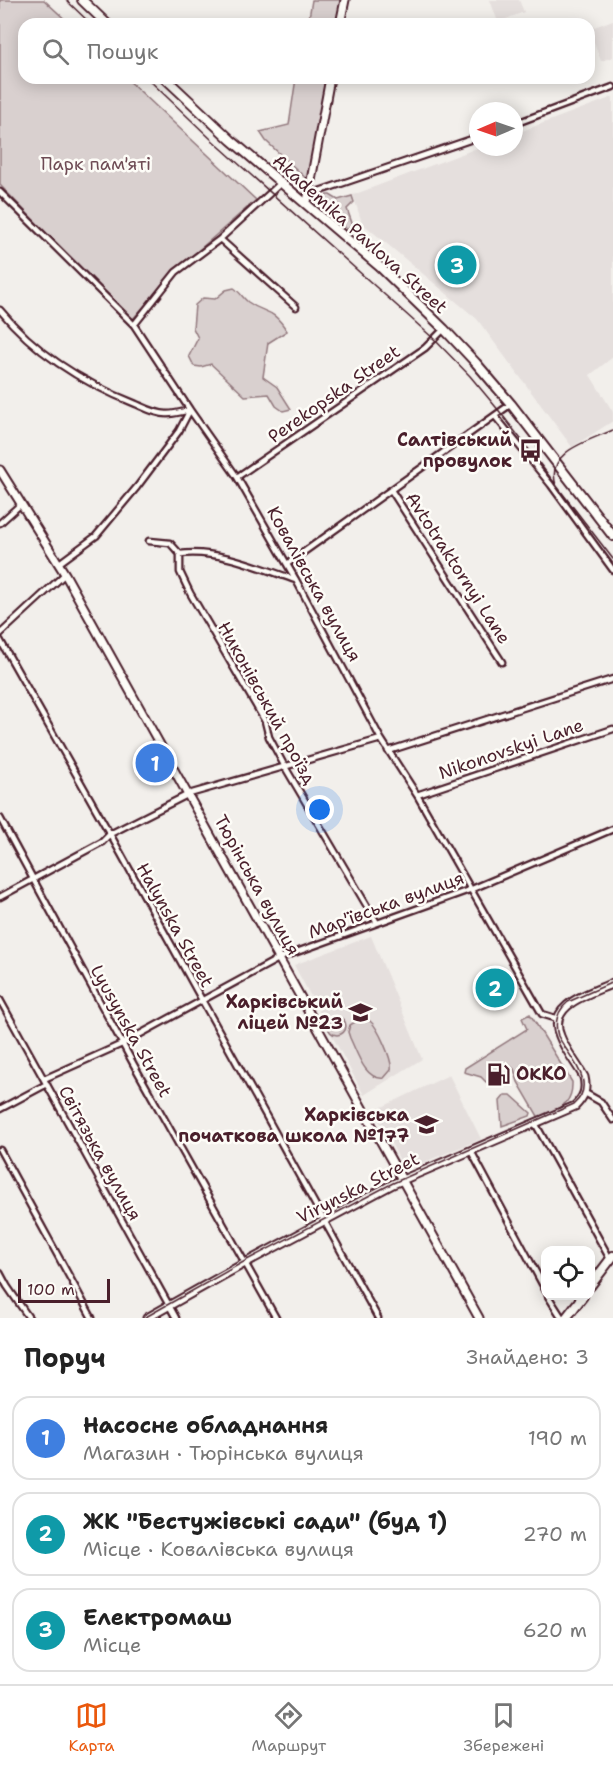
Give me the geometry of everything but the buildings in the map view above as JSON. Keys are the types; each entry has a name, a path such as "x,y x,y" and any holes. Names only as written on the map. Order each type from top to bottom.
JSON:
{"main road":[{"path":"82,0 101,18"},
{"path":"341,18 345,0"},
{"name":"Akademika Pavlova Street","path":"171,84 231,140 282,182 307,199 444,329 511,404 613,536"},
{"path":"307,199 329,84"},
{"name":"Тюрінська вулиця","path":"0,470 65,574 479,1318"},
{"path":"585,1093 584,1077 560,1038 558,1019 562,1009 568,1003 613,983"},
{"name":"Virynska Street","path":"147,1318 245,1263 404,1180 575,1106 585,1093"},
{"path":"595,1281 612,1258"},
{"path":"566,1318 580,1300"}],"street":[{"path":"523,121 613,87"},
{"path":"307,199 469,140"},
{"path":"134,325 176,272 220,239 282,182"},
{"name":"Ковалівська вулиця","path":"0,192 134,325 190,411 237,477 296,580 381,739 417,795 542,1014 558,1019"},
{"path":"220,239 296,307"},
{"path":"0,310 16,329 54,362 113,395 154,412 166,414 190,411"},
{"name":"Perekopska Street","path":"237,477 425,348 444,329"},
{"path":"287,564 511,404"},
{"path":"58,564 96,536 137,487 172,440 190,411"},
{"path":"495,416 551,484 613,570"},
{"name":"Avtotraktornyi Lane","path":"391,490 502,662"},
{"path":"0,524 21,504"},
{"path":"149,541 170,543 180,554 198,552 249,564 296,580"},
{"name":"Никонівський проїзд","path":"180,554 180,572 190,593 265,721 269,737 285,767 377,923"},
{"path":"0,634 65,574"},
{"name":"Halynska Street","path":"0,640 378,1318"},
{"path":"388,751 613,679"},
{"name":"Nikonovskyi Lane","path":"417,795 613,729"},
{"path":"0,897 102,842 110,834 189,794 381,739"},
{"name":"Lyusynska Street","path":"0,818 122,1044 276,1318"},
{"name":"Мар'ївська вулиця","path":"0,1109 45,1082 202,1002 280,958 471,889 613,829"},
{"name":"Світязька вулиця","path":"0,1000 176,1318"},
{"path":"585,1093 601,1102 613,1120"},
{"path":"535,1123 612,1258"},
{"path":"0,1150 92,1318"},
{"path":"471,1151 541,1282"},
{"path":"0,1273 29,1318"},
{"path":"551,1300 562,1318"}],"shaded area":[{"path":"490,0 519,0 524,12 508,18 497,18"},
{"path":"613,20 613,57 601,61 595,45 595,27"},
{"path":"613,97 613,357 590,375 613,412 613,421 572,447 477,319 362,223 353,195 469,151 469,156 523,156 523,131"},
{"name":"Харківський ліцей №23","path":"371,936 422,1059 364,1095 294,965"},
{"name":"Харківська початкова школа №177","path":"449,1075 481,1139 405,1170 374,1111"}],"green space":[{"name":"Парк пам'яті","path":"0,0 44,0 64,18 18,18 18,84 132,84 256,200 175,271 131,321 0,185"},
{"path":"312,0 345,0 341,18 309,18"},
{"path":"295,84 329,84 311,183 266,141 260,132 289,125"},
{"path":"327,195 338,200 352,196 354,202 347,209 352,223 348,230 323,209 322,200"},
{"path":"234,288 248,302 277,318 287,331 268,343 263,377 277,387 291,409 283,411 276,406 269,394 245,396 211,364 201,367 194,366 189,356 198,338 193,328 195,305 203,298 215,299 226,290"},
{"path":"530,1014 572,1082 572,1090 567,1101 558,1109 539,1118 518,1082 514,1069 510,1066 491,1072 492,1082 486,1082 481,1077 464,1072 465,1068 527,1029 522,1018"},
{"path":"337,1017 343,1020 346,1026 343,1032 337,1035 331,1032 328,1026 331,1020"},
{"path":"360,1019 373,1024 384,1044 390,1059 391,1070 384,1078 377,1078 367,1070 350,1038 348,1032 350,1025"},
{"path":"505,1095 511,1095 531,1113 530,1116 502,1126 500,1101"}],"tram line":[{"path":"66,0 85,18"},
{"path":"153,84 212,140 434,339 470,376 613,559"},
{"path":"556,485 554,473 563,456 582,443 613,430"},
{"path":"144,1318 247,1260 393,1183 574,1104 581,1096 582,1079 558,1036 557,1017 568,1002 613,982"}],"place":[{"name":"Електромаш","path":"457,265"},
{"name":"Салтівський провулок","path":"530,450"},
{"name":"Насосне обладнання","path":"155,763"},
{"name":"ЖК \"Бестужівські сади\" (буд 1)","path":"495,988"},
{"name":"Харківський ліцей №23","path":"361,1012"},
{"name":"OKKO","path":"498,1074"},
{"name":"Харківська початкова школа №177","path":"427,1125"}]}
